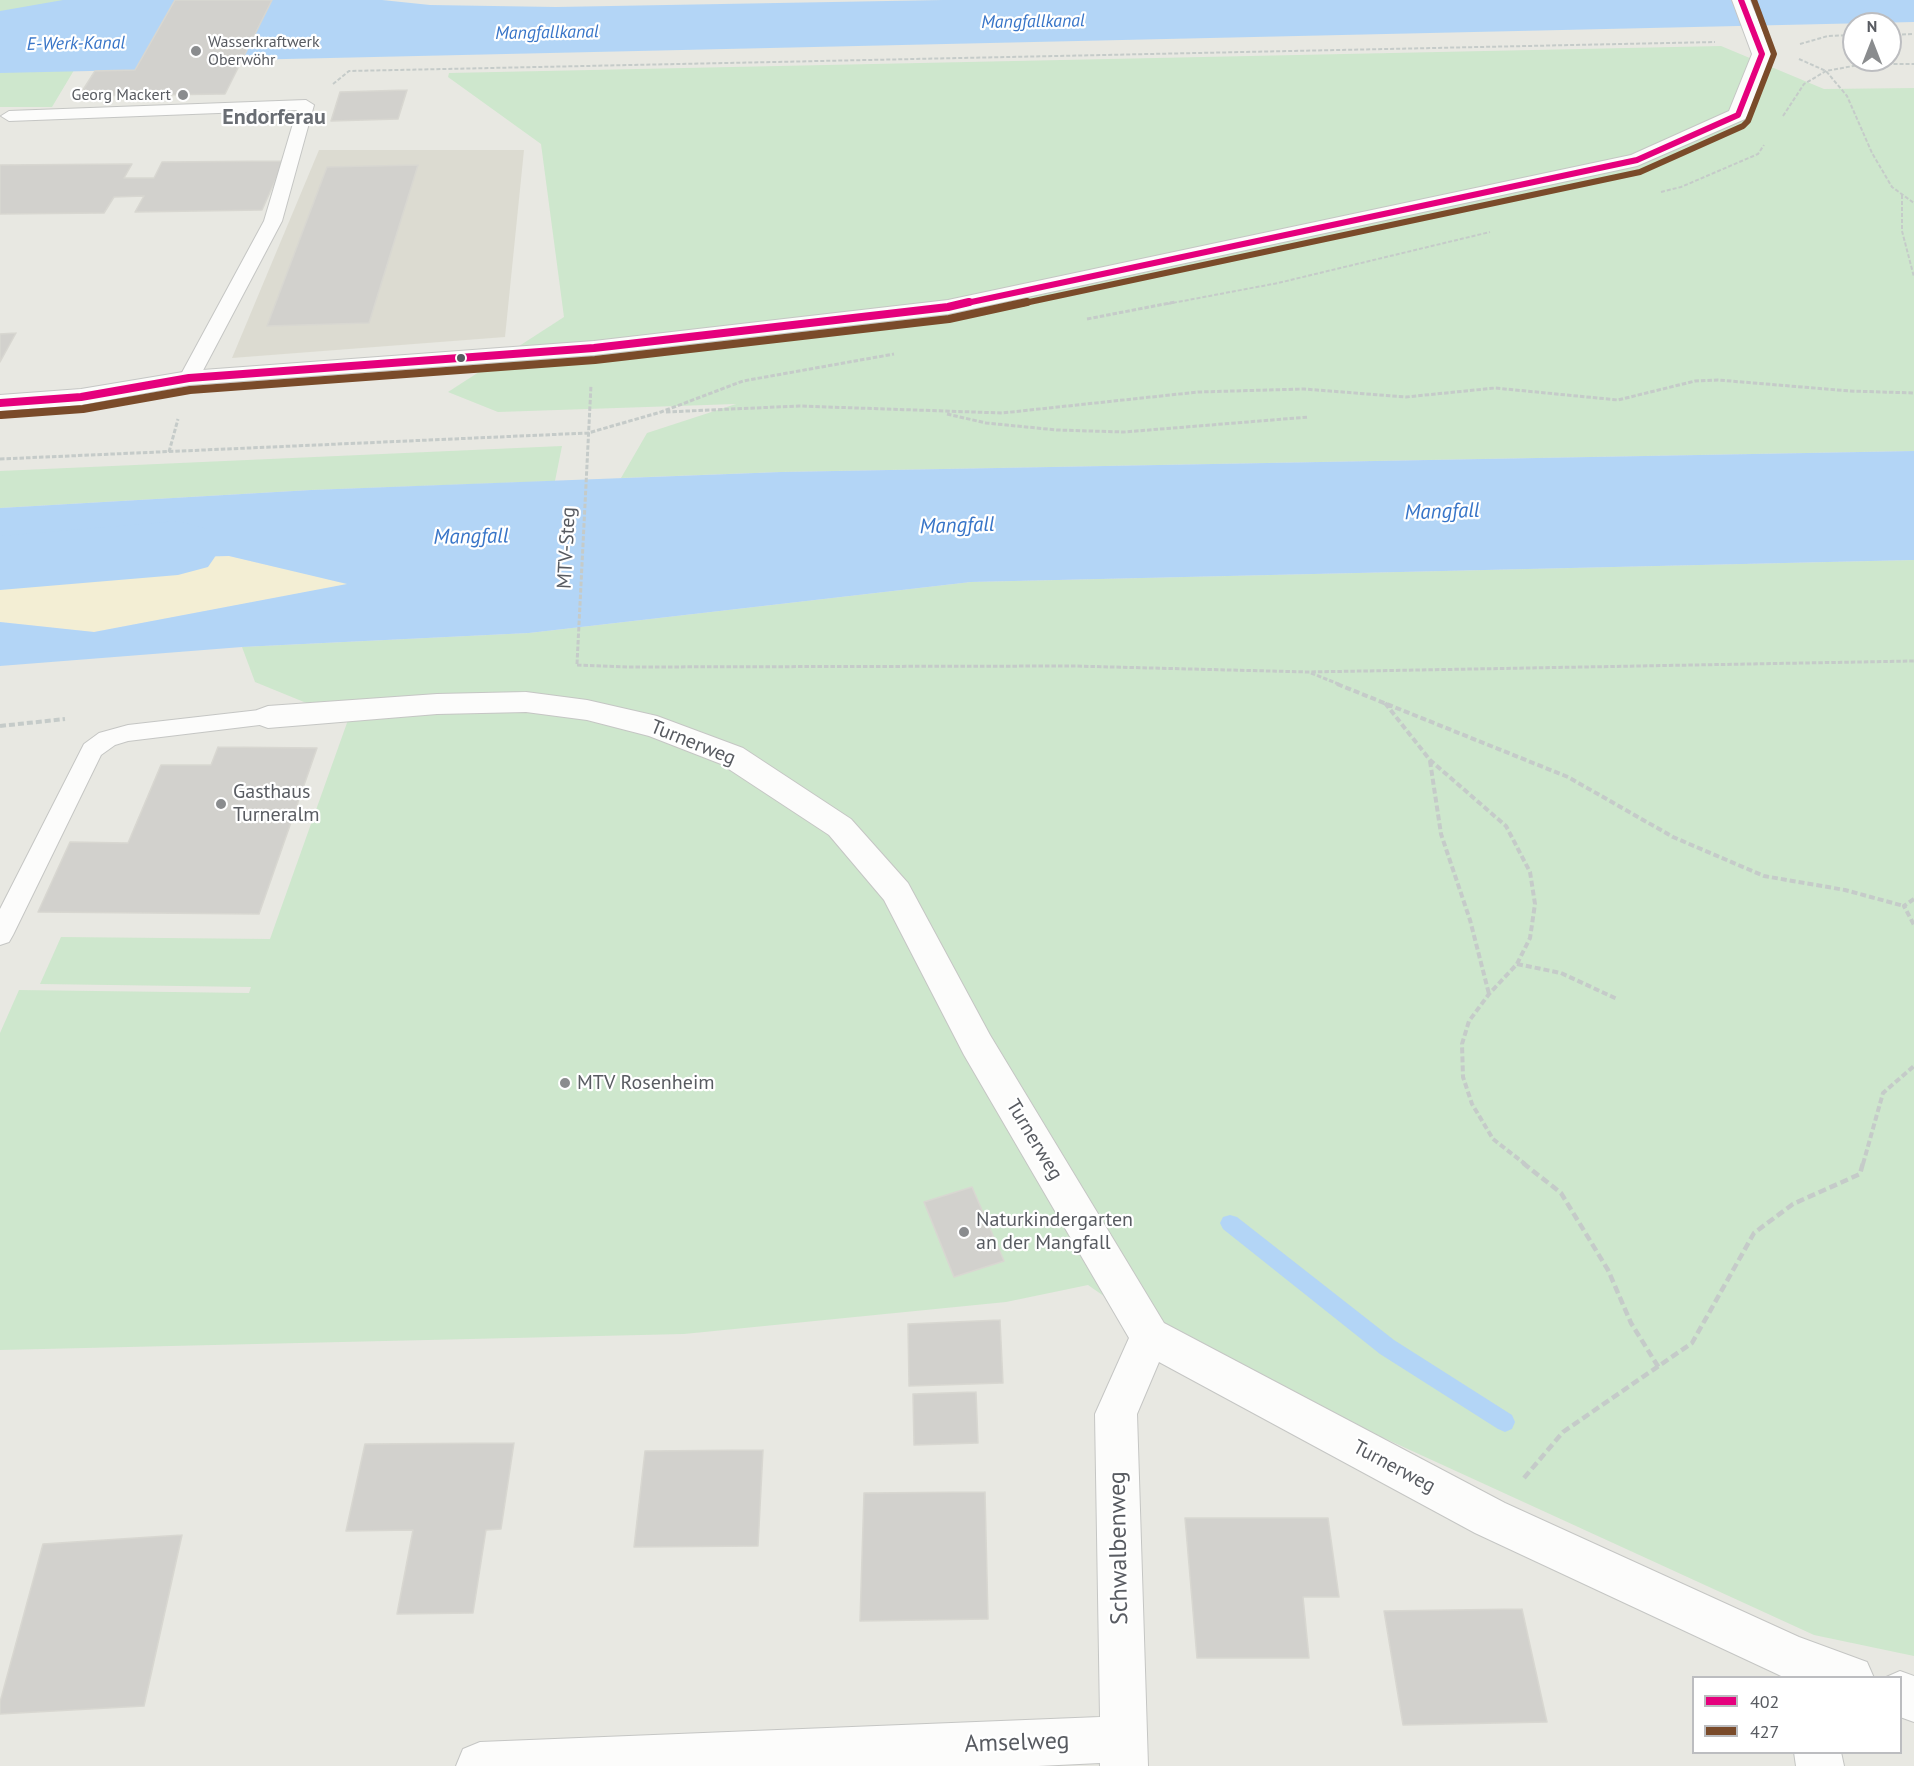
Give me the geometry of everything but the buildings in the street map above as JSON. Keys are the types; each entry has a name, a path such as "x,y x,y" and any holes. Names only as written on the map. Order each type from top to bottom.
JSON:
{"street":[{"path":"0,403 81,397 189,378 594,348 948,307 1637,160 1738,115 1758,44 1741,0"},
{"name":"Turnerweg","path":"268,717 437,704 526,702 587,710 657,727 732,756 840,827 896,892 977,1045 1150,1336 1490,1518 1796,1668 1845,1676"},
{"name":"Schwalbenweg","path":"1124,1752 1116,1414 1150,1336"},
{"name":"Amselweg","path":"480,1766 1124,1752"}],"lane":[{"path":"9,116 306,105 273,221 189,378"},
{"path":"0,936 92,750 107,739 128,733 268,717"}],"path":[{"path":"306,105 349,71 1718,42 1758,44 1842,35"},
{"path":"1914,64 1864,64 1826,71 1847,96 1872,153 1892,187 1914,203"},
{"path":"1902,194 1902,231 1914,278"},
{"name":"MTV-Steg","path":"594,348 577,664 627,667 1073,666 1308,672"},
{"path":"661,412 799,406 1002,413 1198,392 1304,389 1406,398 1495,388 1618,400 1695,381 1718,380 1850,391 1914,393"},
{"path":"937,412 987,423 1057,430 1124,432 1309,417"},
{"path":"0,459 588,433"},
{"path":"1308,672 1914,661"},
{"path":"1308,672 1568,777 1673,837 1764,876 1845,890 1904,906 1914,925"},
{"path":"1385,703 1430,760 1506,826 1520,848 1530,872 1535,904 1530,938 1517,964 1489,994 1469,1021 1462,1044 1463,1077 1472,1104 1493,1139 1561,1193 1608,1270 1631,1323 1659,1368"},
{"path":"1430,760 1441,834 1470,920 1489,994"},
{"path":"1904,906 1914,899"},
{"path":"1517,964 1561,973 1617,999"},
{"path":"1490,1518 1563,1432 1659,1368 1692,1343 1754,1233 1793,1204 1860,1174 1883,1093 1914,1066"}],"shaded area":[{"path":"319,150 524,150 505,337 232,358"}],"green space":[{"path":"0,0 116,0 52,107 0,107"},
{"path":"1721,46 1824,89 1914,88 1914,451 781,472 621,478 647,433 736,404 498,412 448,392 564,317 541,144 448,77 449,73"},
{"path":"562,446 555,481 311,490 0,508 0,471"},
{"path":"1914,560 1914,1656 1814,1635 1161,1336 1088,1285 1006,1302 684,1334 0,1350 0,1033 19,990 249,993 251,987 40,984 61,937 270,939 348,720 255,682 242,647 529,633 971,582"}],"sand":[{"path":"229,556 349,584 94,632 0,622 0,561"}],"water":[{"name":"E-Werk-Kanal","path":"63,0 175,0 135,70 0,73 0,11"},
{"name":"Mangfallkanal","path":"272,0 382,0 430,5 556,7 943,0 1914,0 1914,22 1902,22 1902,12 1842,12 1842,24 242,60"},
{"path":"1914,451 1914,560 971,582 529,633 242,647 0,666 0,622 94,632 347,584 229,556 0,561 0,508 311,490 781,472"}],"waterway":[{"name":"Mangfall","path":"0,563 178,548"},
{"path":"1230,1223 1387,1347 1505,1422"}],"transit line":[{"name":"402","path":"0,403 81,397 189,378 594,348 948,307 1637,160 1738,115 1762,54 1741,0"},
{"name":"427","path":"1,415 83,409 190,390 595,360 949,319 1640,172 1743,126 1748,121 1774,54 1754,0"}],"place":[{"name":"Wasserkraftwerk Oberwöhr","path":"196,51"},
{"name":"Georg Mackert","path":"183,95"},
{"name":"Gasthaus Turneralm","path":"221,804"},
{"name":"MTV Rosenheim","path":"565,1083"},
{"name":"Naturkindergarten an der Mangfall","path":"964,1232"}],"district":[{"name":"Endorferau","path":"274,118"}]}
